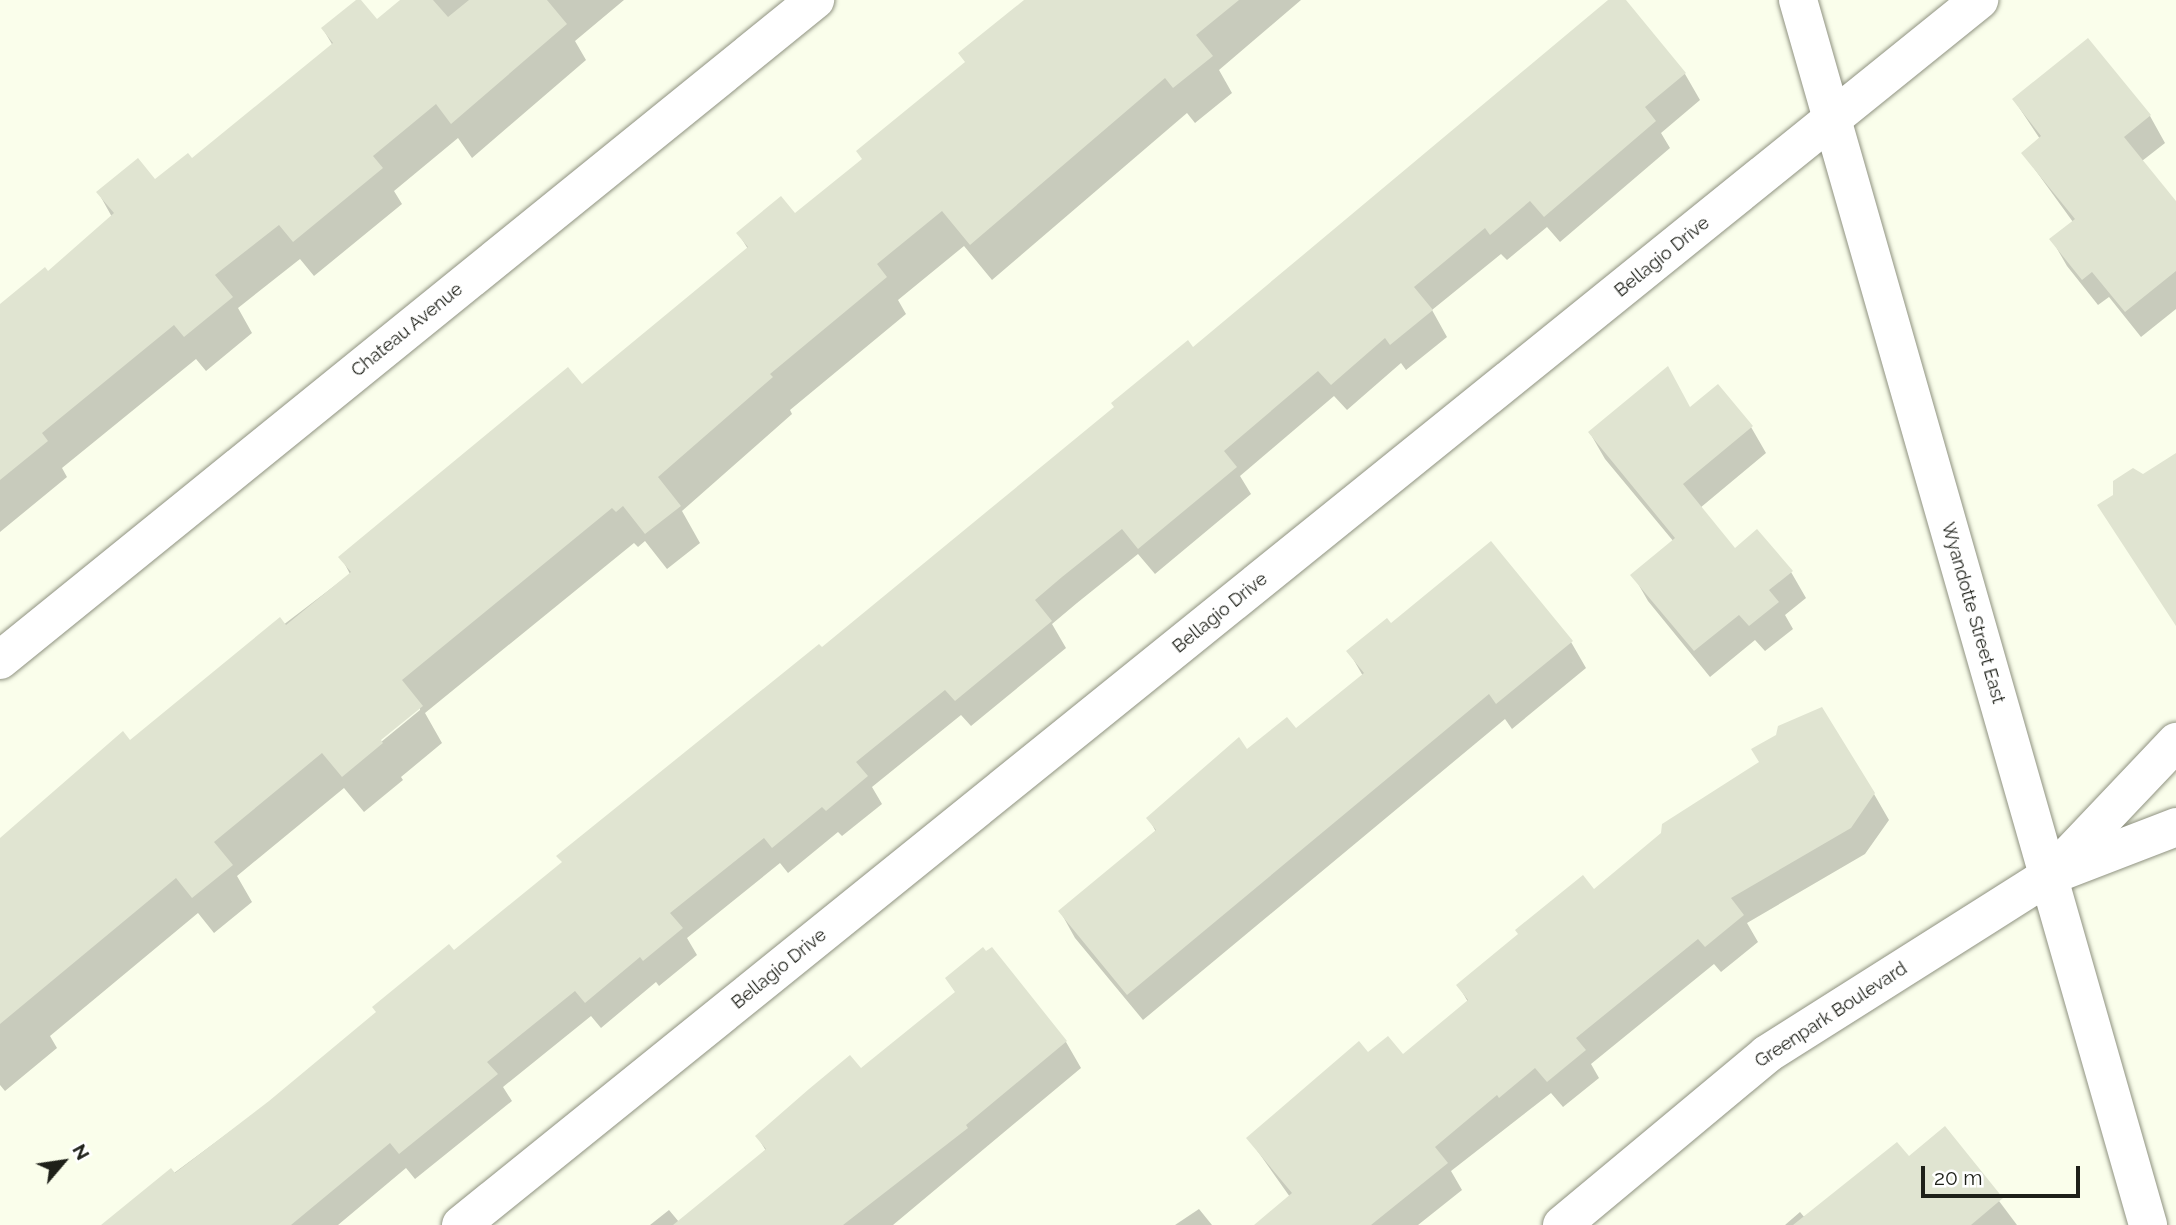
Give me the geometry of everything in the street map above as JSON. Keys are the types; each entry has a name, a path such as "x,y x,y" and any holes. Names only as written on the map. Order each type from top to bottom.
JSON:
{"street":[{"name":"Chateau Avenue","path":"0,660 814,0"},
{"name":"Wyandotte Street East","path":"1798,0 2148,1225"},
{"name":"Bellagio Drive","path":"461,1225 1979,0"},
{"name":"Greenpark Boulevard","path":"2049,876 2176,742"},
{"name":"Greenpark Boulevard","path":"1562,1225 1767,1054 2049,876 2176,827"}],"building":[{"path":"356,0 361,0 377,19 400,0 433,0 448,17 469,0 547,0 567,24 451,124 436,104 373,156 383,168 293,242 279,225 215,275 233,297 184,337 174,325 42,433 48,441 0,480 0,304 45,267 48,271 114,213 96,192 138,158 155,179 188,153 192,158 333,43 321,28"},
{"path":"1024,0 1239,0 1196,35 1213,56 1173,88 1165,78 970,245 942,211 877,264 887,277 770,374 773,377 658,477 681,506 645,534 623,506 616,512 612,508 402,680 423,706 381,740 383,743 342,777 322,753 214,842 233,865 192,898 176,878 0,1024 0,838 123,731 130,740 280,617 286,625 351,572 338,557 568,367 582,384 748,247 736,233 781,196 795,213 862,159 856,151 965,62 958,53"},
{"path":"1608,0 1626,0 1686,73 1645,107 1656,121 1544,217 1530,201 1490,235 1485,228 1414,287 1433,310 1390,345 1385,338 1331,385 1318,371 1224,451 1237,467 1138,549 1122,529 1062,577 1035,600 1052,621 955,701 945,690 856,762 868,776 826,811 822,807 772,848 764,838 670,913 683,928 643,961 640,957 585,1003 575,991 487,1062 498,1074 399,1154 390,1143 291,1225 101,1225 171,1168 175,1173 269,1101 376,1012 372,1007 449,944 454,950 562,862 556,856 819,644 822,647 1114,407 1111,403 1188,340 1193,347"},
{"path":"2088,38 2151,115 2124,137 2176,201 2176,271 2125,312 2092,272 2082,280 2049,239 2075,219 2021,153 2041,136 2012,99"},
{"path":"1668,366 1690,407 1718,384 1753,426 1683,484 1735,548 1757,529 1793,571 1769,590 1779,602 1749,626 1739,615 1694,651 1630,575 1675,538 1588,432"},
{"path":"2176,453 2176,626 2097,505 2113,495 2113,481 2133,468 2143,474"},
{"path":"1491,541 1573,641 1496,704 1489,694 1127,995 1058,911 1156,830 1146,818 1239,737 1247,749 1287,717 1296,728 1364,673 1346,651 1387,618 1391,623"},
{"path":"1822,707 1875,793 1851,828 1731,898 1744,915 1705,947 1698,939 1576,1038 1586,1050 1547,1082 1535,1068 1499,1098 1497,1095 1435,1147 1448,1163 1371,1225 1254,1225 1292,1193 1246,1138 1359,1041 1368,1052 1388,1036 1403,1054 1468,1000 1456,985 1518,934 1515,930 1583,875 1594,889 1661,833 1662,824 1759,762 1751,749 1776,735 1778,726"},
{"path":"983,947 986,951 992,947 1067,1041 966,1125 968,1128 843,1225 673,1225 766,1149 755,1136 850,1055 861,1068 955,992 945,978"},
{"path":"1945,1126 2003,1198 1971,1225 1793,1225 1897,1142 1909,1156"}]}
